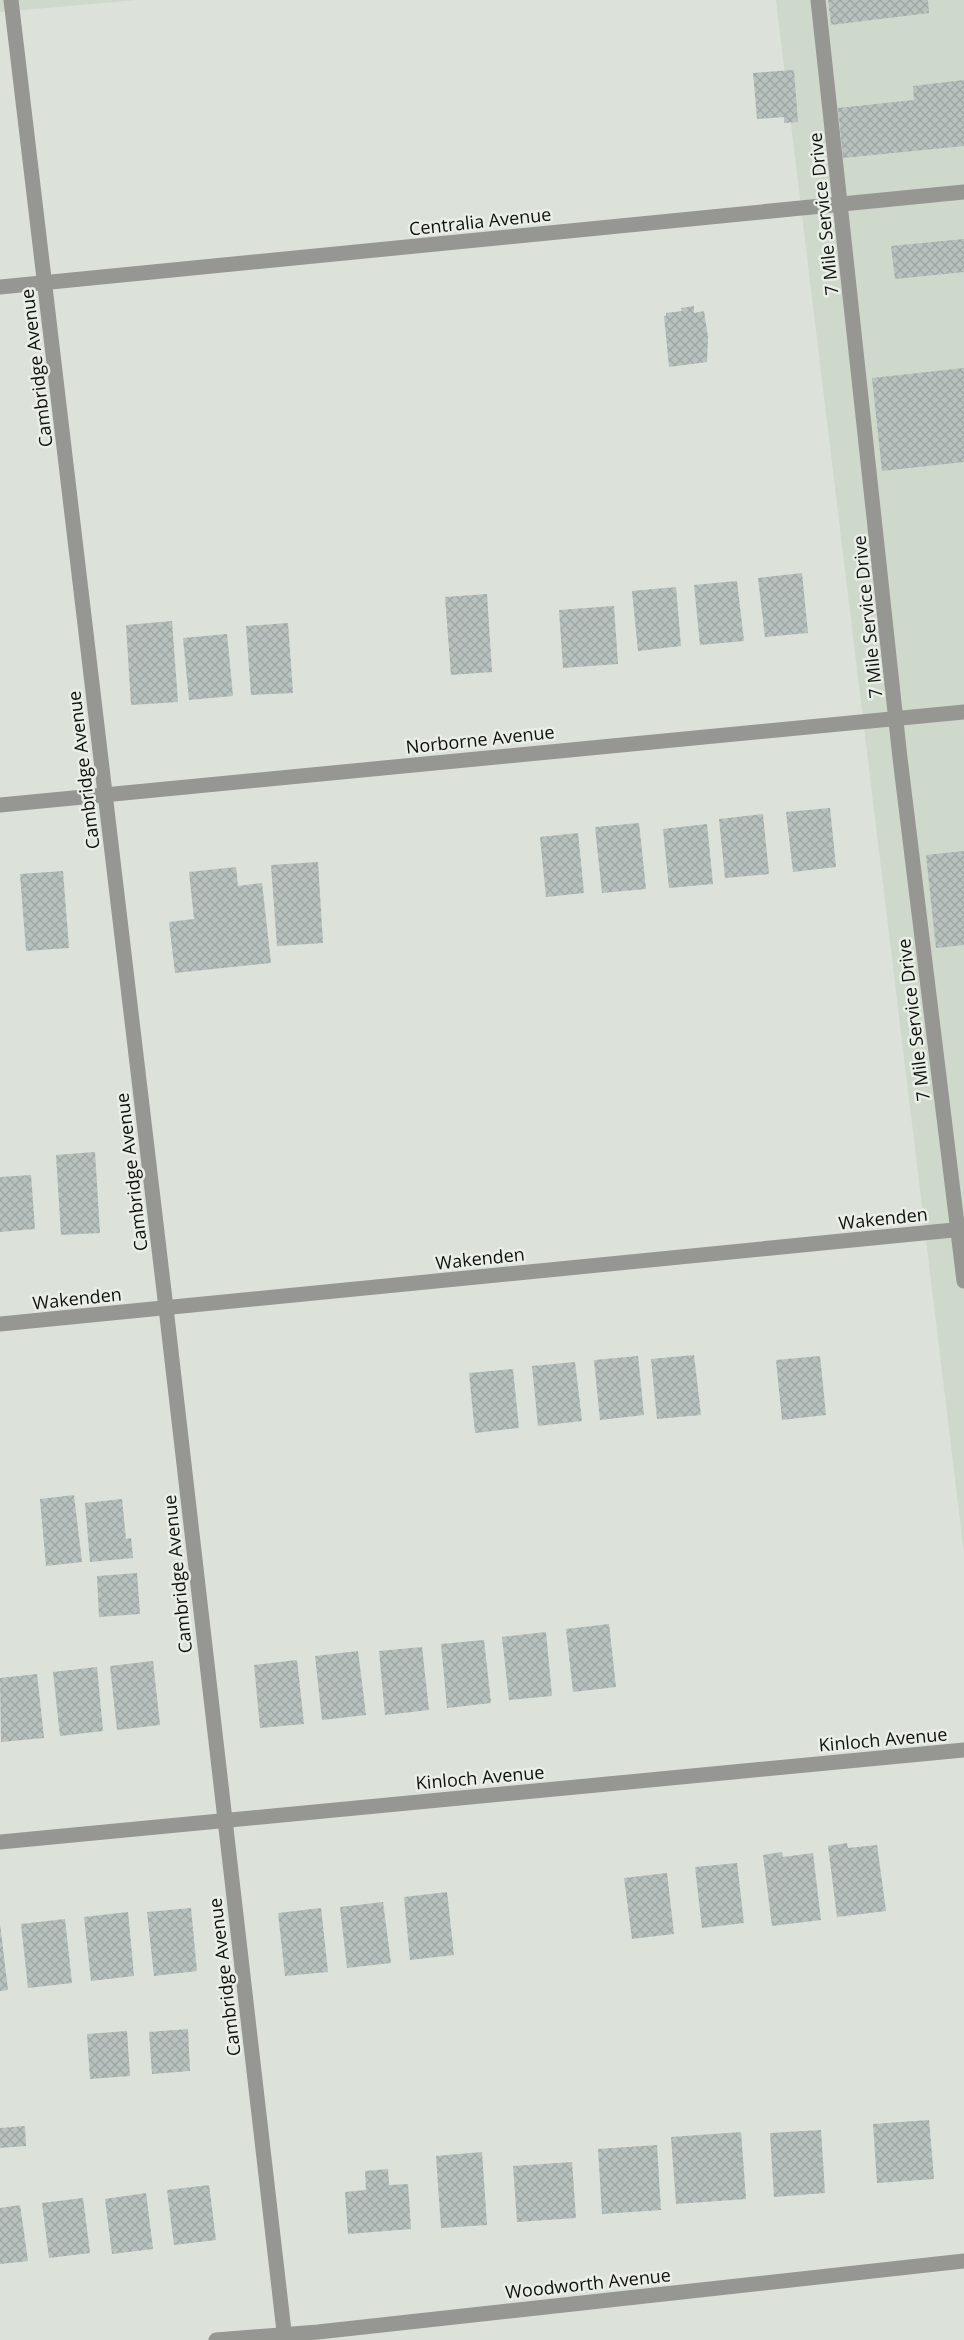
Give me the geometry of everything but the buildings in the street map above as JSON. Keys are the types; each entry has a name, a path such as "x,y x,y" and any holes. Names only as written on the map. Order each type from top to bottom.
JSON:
{"street":[{"name":"Cambridge Avenue","path":"11,0 166,1308 285,2337"},
{"name":"7 Mile Service Drive","path":"818,0 896,719 960,1229 964,1281"},
{"name":"Centralia Avenue","path":"0,287 964,192"},
{"name":"Norborne Avenue","path":"0,805 964,712"},
{"name":"Wakenden","path":"0,1324 960,1229"},
{"name":"Kinloch Avenue","path":"0,1842 964,1750"},
{"name":"Woodworth Avenue","path":"216,2340 285,2337 964,2261"}],"shaded area":[{"path":"0,0 137,0 0,12"},
{"path":"776,0 964,0 964,1553"}]}
